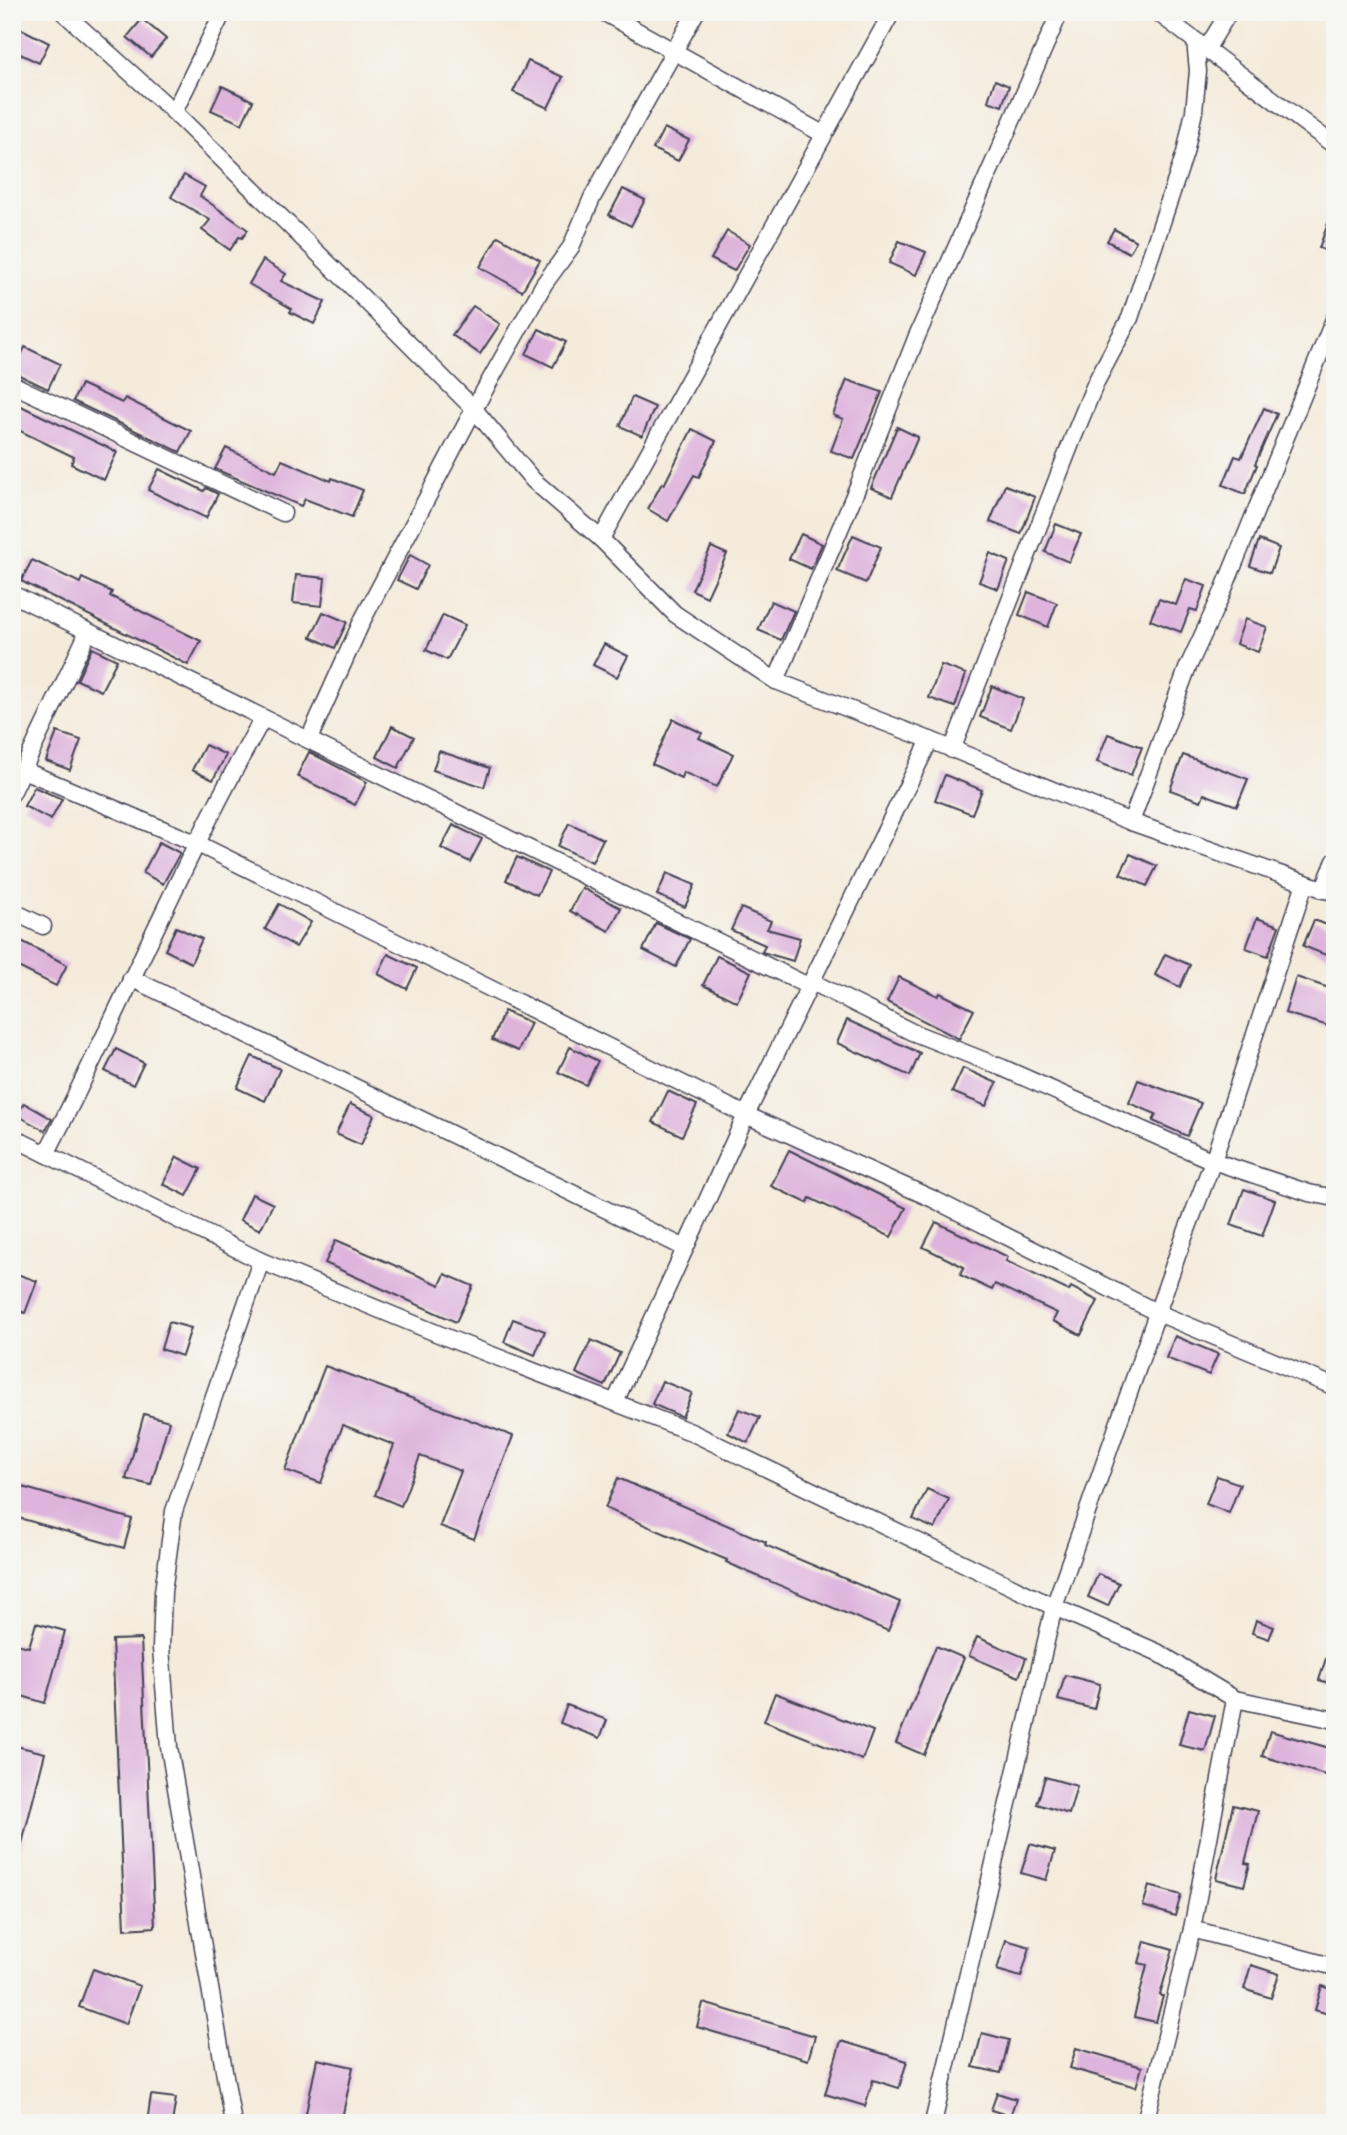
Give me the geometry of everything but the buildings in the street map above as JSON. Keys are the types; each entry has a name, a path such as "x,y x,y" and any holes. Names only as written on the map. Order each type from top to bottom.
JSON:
{"street":[{"path":"63,12 174,112 474,409 533,480 601,539 675,614 776,681 1131,822 1329,891 1335,862"},
{"path":"174,112 223,12"},
{"path":"603,12 823,134"},
{"path":"309,739 363,619 474,409 544,284 571,247 592,198 696,12"},
{"path":"601,539 892,12"},
{"path":"776,681 858,486 917,336 1060,12"},
{"path":"1157,12 1335,146"},
{"path":"952,750 1096,382 1130,318 1185,153 1194,111 1201,44 1229,12"},
{"path":"1131,822 1187,669 1221,596 1335,317"},
{"path":"12,384 283,513"},
{"path":"12,594 309,739 384,779 912,1032 1003,1068 1213,1161 1309,1194 1335,1198"},
{"path":"12,793 88,632"},
{"path":"46,1154 131,978 263,718"},
{"path":"615,1402 746,1115 930,740"},
{"path":"23,770 198,844 746,1115 933,1199 1158,1313 1335,1387"},
{"path":"933,2123 1054,1607 1213,1161 1305,883"},
{"path":"12,911 43,926"},
{"path":"131,978 685,1248"},
{"path":"12,1137 261,1261 458,1342 691,1432 1054,1607 1157,1652 1235,1699 1335,1720"},
{"path":"233,2123 169,1747 161,1648 162,1606 174,1511 261,1261"},
{"path":"1145,2123 1192,1930 1235,1699"},
{"path":"1192,1930 1335,1967"}]}
